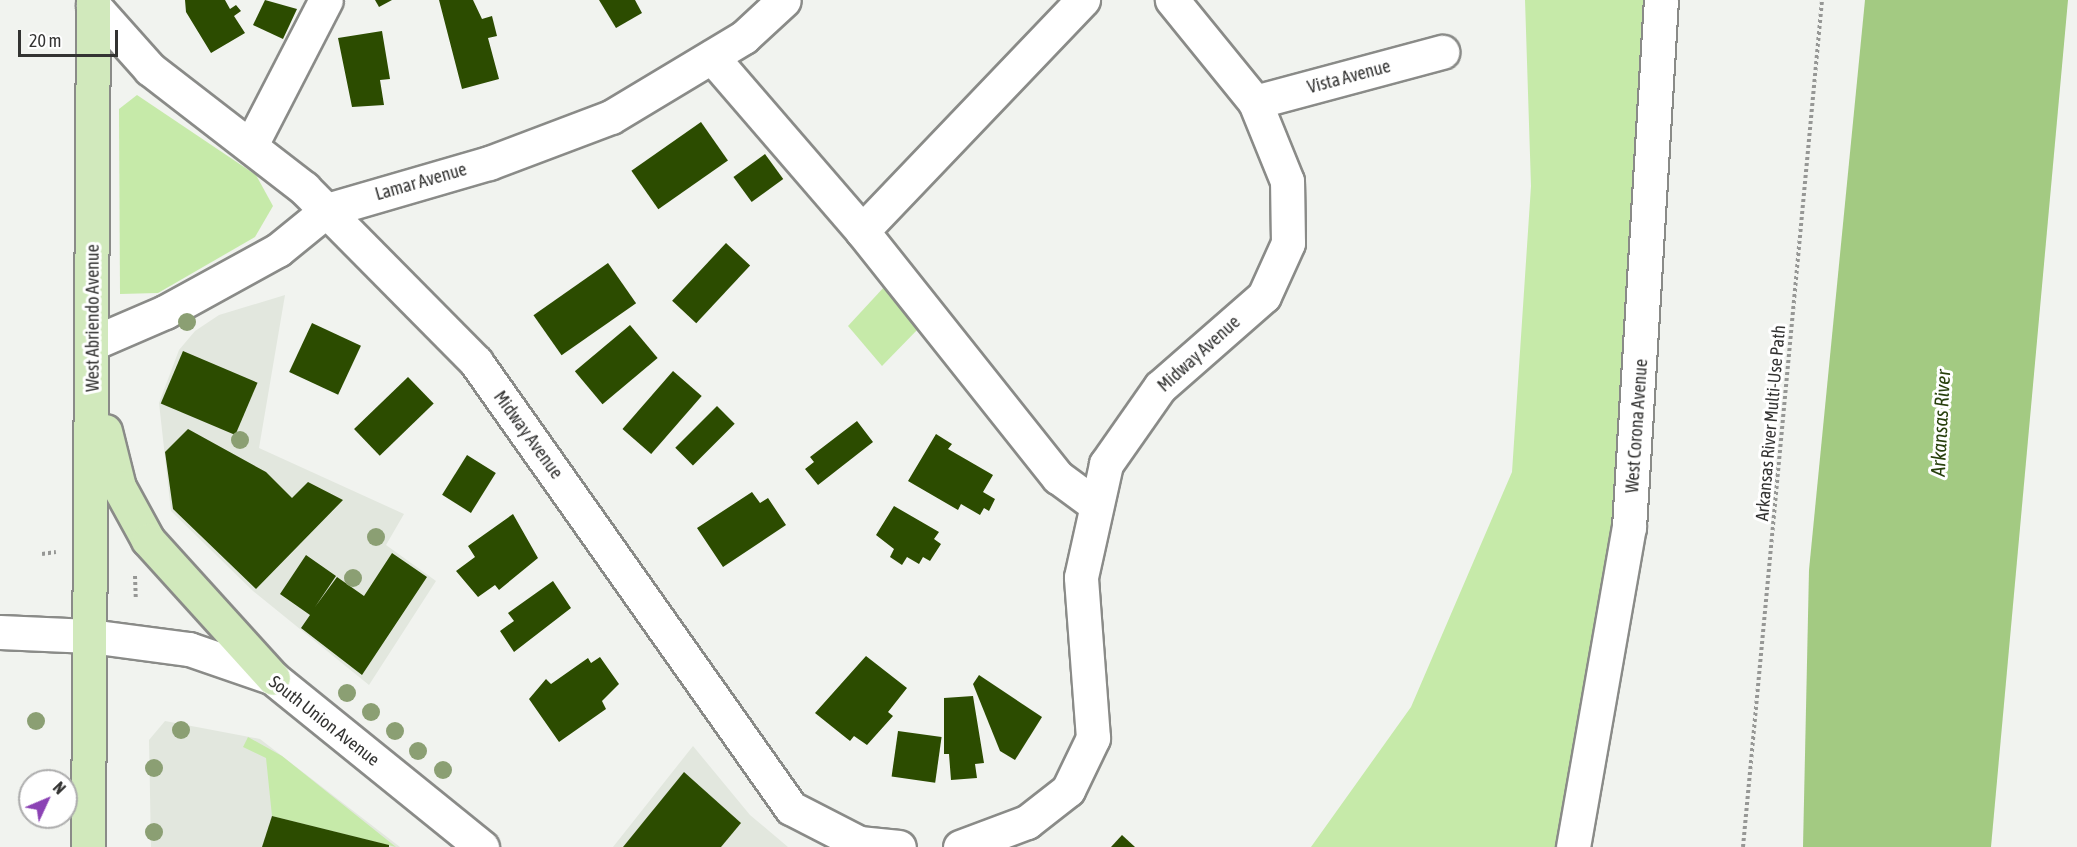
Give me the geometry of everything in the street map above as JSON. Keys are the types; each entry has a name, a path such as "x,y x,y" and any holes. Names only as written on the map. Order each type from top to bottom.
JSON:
{"main road":[{"name":"West Abriendo Avenue","path":"88,847 93,384 93,2"},
{"path":"93,384 119,487 148,540 273,678"}],"street":[{"path":"250,145 326,0"},
{"name":"Lamar Avenue","path":"327,210 489,163 611,117 744,37 784,0"},
{"path":"862,231 1083,0"},
{"name":"Midway Avenue","path":"960,847 1027,822 1068,790 1093,738 1081,577 1106,464 1160,387 1264,296 1288,243 1287,181 1255,102 1172,0"},
{"name":"West Corona Avenue","path":"1573,847 1629,527 1661,0"},
{"path":"93,2 150,69 250,145 327,210 278,250 165,312 93,344"},
{"name":"Vista Avenue","path":"1255,102 1442,52"},
{"path":"712,57 862,231 1058,477 1096,505"},
{"name":"Midway Avenue","path":"327,210 476,362 791,808 859,843 899,847"},
{"name":"South Union Avenue","path":"0,632 90,636 189,649 273,678 482,847"}],"path":[{"name":"Arkansas River Multi-Use Path","path":"1743,847 1822,0"}],"shaded area":[{"path":"1525,0 1661,0 1642,366 1573,847 1311,847 1411,707 1512,472 1531,186"},
{"path":"137,95 256,175 273,206 255,237 158,293 120,294 119,109"},
{"path":"885,286 920,327 882,366 848,326"},
{"path":"285,295 259,448 404,514 386,545 436,581 369,685 253,591 171,511 159,403 179,350 195,331 219,315"},
{"path":"165,721 260,739 400,847 151,847 149,740"},
{"path":"248,737 282,756 396,847 272,816 266,758 243,747"},
{"path":"693,746 750,815 788,847 613,847"}],"water":[{"name":"Arkansas River","path":"1865,0 2068,0 1991,847 1803,847 1809,570"}],"building":[{"path":"185,0 225,0 230,9 236,5 241,11 234,16 245,33 211,53 186,12"},
{"path":"265,0 297,9 283,39 253,25"},
{"path":"375,0 392,0 379,7"},
{"path":"439,0 473,0 482,19 492,16 497,36 488,38 499,79 462,89"},
{"path":"599,0 635,0 642,13 616,28"},
{"path":"382,31 390,79 380,80 384,105 352,107 338,38"},
{"path":"701,122 728,161 658,209 631,171"},
{"path":"765,154 783,179 752,202 733,177"},
{"path":"726,243 750,266 696,323 672,301"},
{"path":"608,263 636,303 562,355 533,315"},
{"path":"312,323 361,346 338,395 289,372"},
{"path":"630,325 658,358 602,404 575,371"},
{"path":"183,351 258,383 235,435 161,403"},
{"path":"673,371 702,396 651,454 622,429"},
{"path":"408,377 434,404 380,456 354,429"},
{"path":"717,406 735,424 693,465 675,448"},
{"path":"857,421 873,442 818,485 805,469 814,462 810,457"},
{"path":"188,429 266,472 292,498 308,482 343,500 256,589 173,509 165,452"},
{"path":"936,434 952,444 948,449 993,475 983,492 995,499 989,511 984,508 980,515 961,504 958,510 908,481"},
{"path":"467,455 496,473 471,513 442,495"},
{"path":"752,492 760,503 768,498 786,525 723,567 697,528"},
{"path":"894,506 939,532 934,539 941,544 930,561 923,557 919,564 907,557 902,565 890,557 894,549 876,535"},
{"path":"513,514 538,558 499,590 495,585 478,597 456,571 475,557 468,546"},
{"path":"392,553 427,577 362,675 301,628 310,615 280,594 306,555 336,576 315,607 337,577 364,596"},
{"path":"553,581 571,608 514,652 500,631 514,621 508,613"},
{"path":"866,656 907,688 888,712 893,716 867,745 854,736 850,741 815,713"},
{"path":"600,657 619,684 602,701 606,709 559,742 529,699 546,679 551,684 588,658 591,663"},
{"path":"979,675 1042,717 1015,760 1000,751 973,684"},
{"path":"973,696 984,763 975,764 977,778 951,780 949,754 944,754 944,698"},
{"path":"898,731 942,737 935,783 892,777"},
{"path":"684,772 741,823 721,847 623,847"},
{"path":"272,816 389,845 389,847 262,847"},
{"path":"1122,835 1135,847 1111,847"}]}
